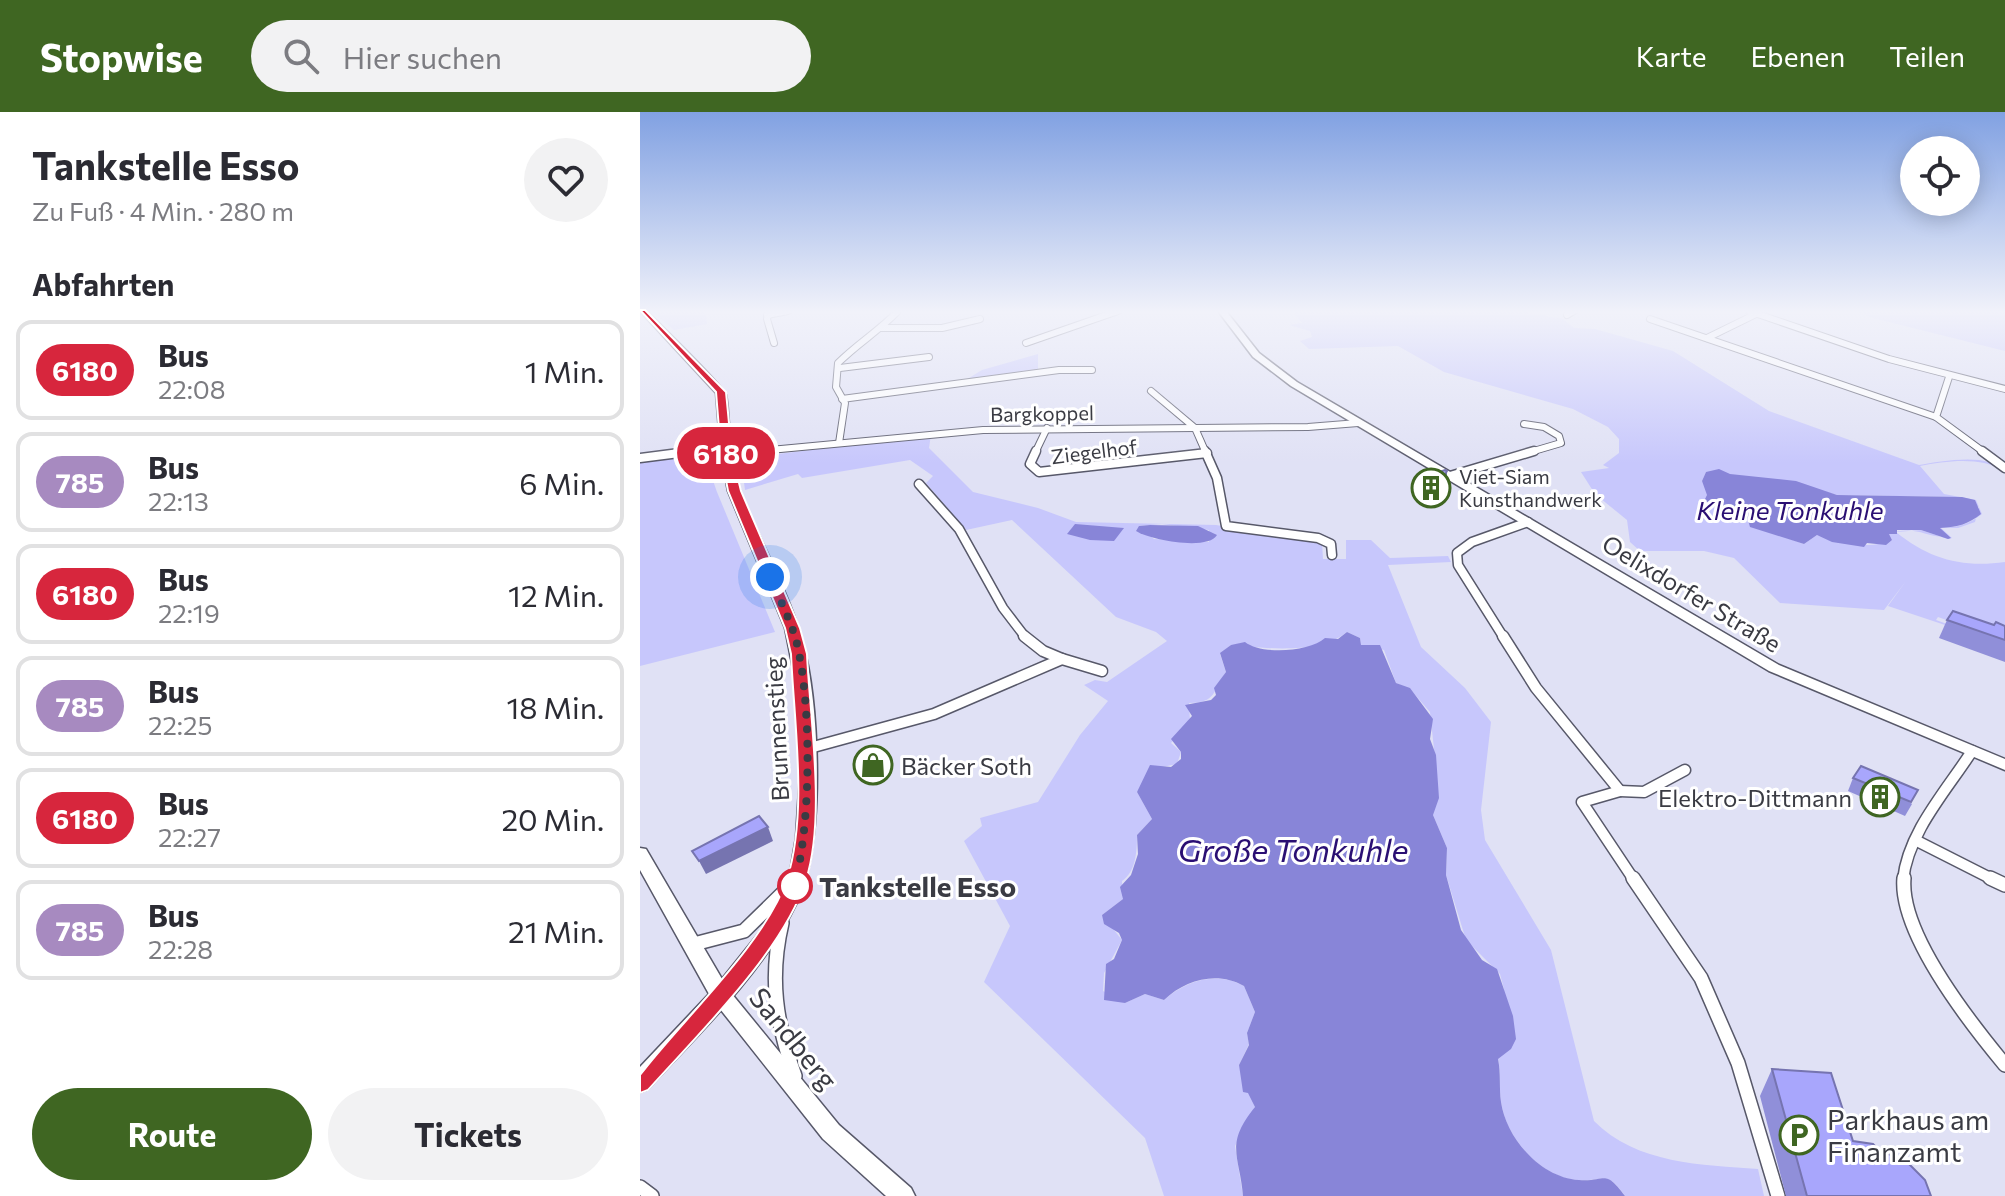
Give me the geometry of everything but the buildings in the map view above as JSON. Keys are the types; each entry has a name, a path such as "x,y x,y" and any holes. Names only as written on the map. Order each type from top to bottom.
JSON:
{"main road":[{"name":"Brunnenstieg","path":"640,1082 720,994 787,903 797,878 806,825 806,749 796,642 734,491 726,451 721,392 691,362"},
{"name":"Oelixdorfer Straße","path":"1264,362 1358,423 1774,668 2005,765"},
{"name":"Sandberg","path":"640,854 720,994 831,1132 903,1196"}],"street":[{"path":"839,362 835,383 845,403 839,443"},
{"path":"840,368 892,362"},
{"path":"1775,362 1936,417 2005,468"},
{"path":"1902,362 1949,377 2005,389"},
{"path":"842,399 1073,369 1092,370"},
{"path":"1936,417 1949,377"},
{"path":"1151,391 1195,428 1217,478 1226,526 1318,538 1331,544 1332,555"},
{"name":"Bargkoppel","path":"640,458 934,433 1047,428 1308,427 1358,423"},
{"path":"1450,476 1561,443 1552,430 1524,424"},
{"name":"Ziegelhof","path":"1047,428 1030,464 1039,472 1207,453"},
{"path":"919,484 963,535 986,579 1017,625 1050,656 1102,671"},
{"path":"1528,522 1472,542 1457,553 1458,565 1536,688 1620,791"},
{"path":"806,749 934,714 1062,659"},
{"path":"1972,751 1904,867 1913,925 1944,979 2005,1065"},
{"path":"1685,770 1644,792 1620,791 1582,802 1701,978 1743,1076 1778,1196"},
{"path":"1917,841 2005,885"},
{"path":"694,944 744,931 766,914 797,878"},
{"path":"787,903 771,980 774,1014 803,1098"},
{"path":"640,1187 652,1196"}],"shaded area":[{"path":"1011,362 1038,362 1038,372 964,381 982,370"},
{"path":"1426,362 1690,362 1769,411 1919,465 1940,462 1965,460 1978,460 1998,466 2005,472 1975,462 1953,461 1920,466 1944,494 1976,500 1979,507 1951,497 1837,495 1787,481 1706,472 1702,481 1719,510 1716,515 1725,518 1740,514 1767,531 1804,544 1817,535 1873,545 1892,540 1888,534 1898,531 1911,531 1896,532 1934,555 1974,564 2005,562 2005,641 1938,617 1936,620 2005,645 1888,606 1906,581 1884,610 1780,603 1734,558 1704,551 1640,551 1630,542 1627,520 1595,494 1581,472 1609,468 1603,465 1619,453 1619,439 1608,427 1573,409 1444,372"},
{"name":"Große Tonkuhle","path":"931,435 929,448 973,492 1038,508 1076,522 1216,525 1322,543 1323,559 1346,559 1346,540 1371,540 1390,558 1448,556 1451,562 1388,565 1421,647 1465,688 1491,722 1481,810 1485,840 1551,950 1594,1121 1611,1135 1650,1154 1671,1160 1758,1169 1764,1196 1625,1196 1609,1180 1578,1180 1551,1172 1518,1142 1504,1116 1500,1097 1498,1059 1503,1052 1504,989 1500,974 1466,940 1446,875 1447,848 1433,815 1437,777 1430,712 1410,689 1396,683 1384,650 1361,645 1360,638 1347,632 1322,644 1307,647 1231,645 1220,654 1226,672 1213,695 1204,701 1189,703 1190,722 1171,743 1181,752 1177,764 1162,767 1137,792 1152,819 1137,835 1133,867 1122,881 1123,899 1102,915 1122,940 1104,973 1103,991 1125,1003 1145,994 1164,1000 1192,983 1223,979 1244,986 1255,1012 1247,1033 1249,1044 1239,1065 1255,1107 1235,1146 1243,1196 1164,1196 1145,1138 984,982 1010,926 964,841 982,826 980,818 1038,802 1080,735 1108,701 1084,685 1095,680 1107,682 1167,641 1156,632 1116,617 1012,520 966,530 926,483 933,476 910,460 802,478 798,474 745,490 741,460","holes":["1162,524 1209,530 1209,542 1154,539 1139,526"]},
{"path":"712,455 711,475 717,492 775,632 640,666 640,460"}],"water":[{"name":"Kleine Tonkuhle","path":"1719,469 1730,474 1796,481 1837,495 1962,497 1975,500 1981,514 1963,524 1940,528 1951,538 1948,539 1921,530 1897,530 1897,534 1889,534 1892,540 1886,545 1867,543 1864,547 1832,542 1817,535 1804,544 1750,527 1747,517 1740,514 1725,518 1715,516 1719,509 1704,501 1707,495 1702,481 1706,472"},
{"path":"1075,524 1124,528 1114,541 1090,540 1067,534"},
{"path":"1139,526 1198,526 1217,535 1212,540 1191,543 1165,540 1136,531"},
{"name":"Große Tonkuhle","path":"1347,632 1360,638 1361,645 1380,645 1396,683 1410,688 1433,719 1430,739 1436,755 1439,798 1433,815 1447,848 1446,875 1461,930 1482,960 1497,969 1513,1016 1516,1039 1511,1049 1498,1059 1501,1102 1510,1129 1528,1154 1551,1172 1579,1180 1609,1179 1625,1196 1243,1196 1237,1141 1245,1120 1255,1107 1248,1093 1243,1092 1239,1065 1249,1045 1247,1033 1255,1012 1244,986 1213,978 1192,982 1164,1000 1145,994 1125,1003 1104,1000 1106,964 1114,959 1122,940 1119,933 1104,924 1102,915 1123,899 1120,887 1131,875 1138,854 1137,835 1152,819 1137,792 1150,765 1171,767 1181,759 1181,752 1171,739 1192,716 1185,705 1211,700 1216,695 1214,688 1226,672 1220,653 1231,645 1245,642 1262,649 1297,649 1325,638 1338,639"}],"bus line":[{"name":"6180","path":"640,1082 720,994 787,903 802,859 806,825 806,749 799,654 792,628 734,491 726,454 725,404 721,392 694,362"}],"place":[{"name":"Viet-Siam Kunsthandwerk","path":"1431,488"},
{"name":"Bäcker Soth","path":"873,765"},
{"name":"Elektro-Dittmann","path":"1880,797"},
{"name":"Tankstelle Esso","path":"795,886"},
{"name":"Parkhaus am Finanzamt","path":"1799,1135"}],"route":[{"path":"770,577 792,628 801,667 806,749 806,825 802,859 792,893 795,886"}]}
